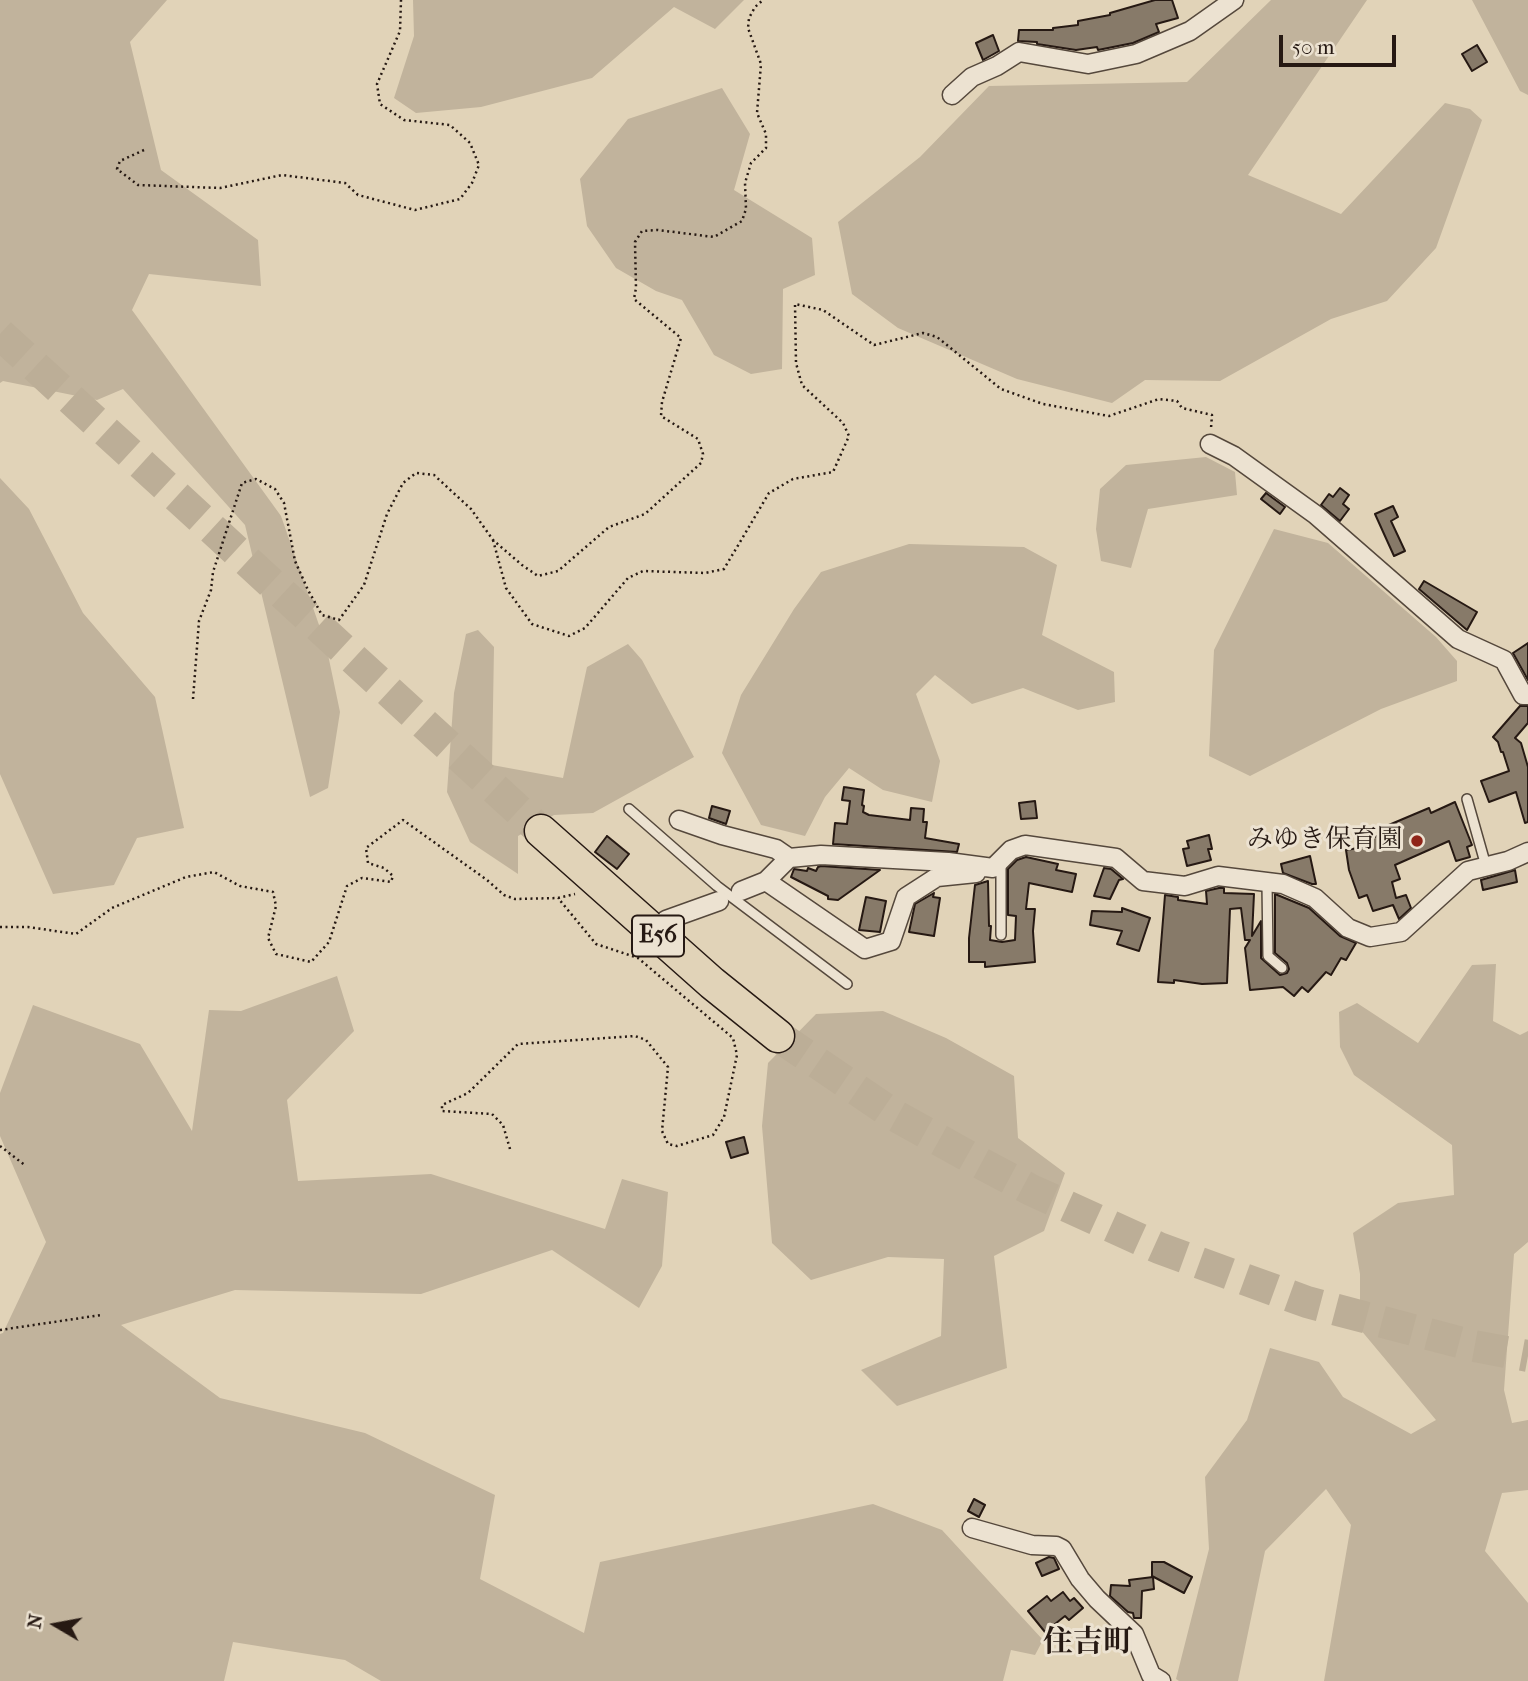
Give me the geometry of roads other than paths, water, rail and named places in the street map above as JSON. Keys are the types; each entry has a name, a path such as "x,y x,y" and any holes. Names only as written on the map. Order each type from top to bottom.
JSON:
{"highway":[{"name":"E56","path":"541,831 712,983 778,1036"}],"street":[{"path":"952,96 972,77 1019,52 1088,64 1136,54 1190,31 1234,0"},
{"path":"1210,444 1234,456 1316,515 1458,639 1504,660 1523,695 1528,695"},
{"path":"679,820 776,849 789,858"},
{"path":"766,881 865,949 891,941 906,897 937,877 983,872 997,864 1011,850 1025,845 1116,858 1143,881 1185,886 1218,876 1283,884 1315,898 1348,928 1370,937 1401,932 1468,871 1508,861 1528,852"},
{"path":"741,891 766,881 789,858 821,855 997,864"},
{"path":"666,920 719,901"},
{"path":"972,1528 1032,1545 1056,1546 1062,1549 1080,1578 1134,1634 1151,1675 1161,1681"}],"lane":[{"path":"1467,799 1486,866"},
{"path":"629,809 717,886 847,984"},
{"path":"997,864 1001,935"},
{"path":"1267,883 1268,956 1282,968"}],"tunnel":[{"path":"0,334 541,831"},
{"path":"778,1036 894,1115 1031,1190 1159,1248 1307,1302 1474,1346 1528,1356"}],"place":[{"name":"みゆき保育園","path":"1417,841"}],"district":[{"name":"住吉町","path":"1088,1644"}]}
